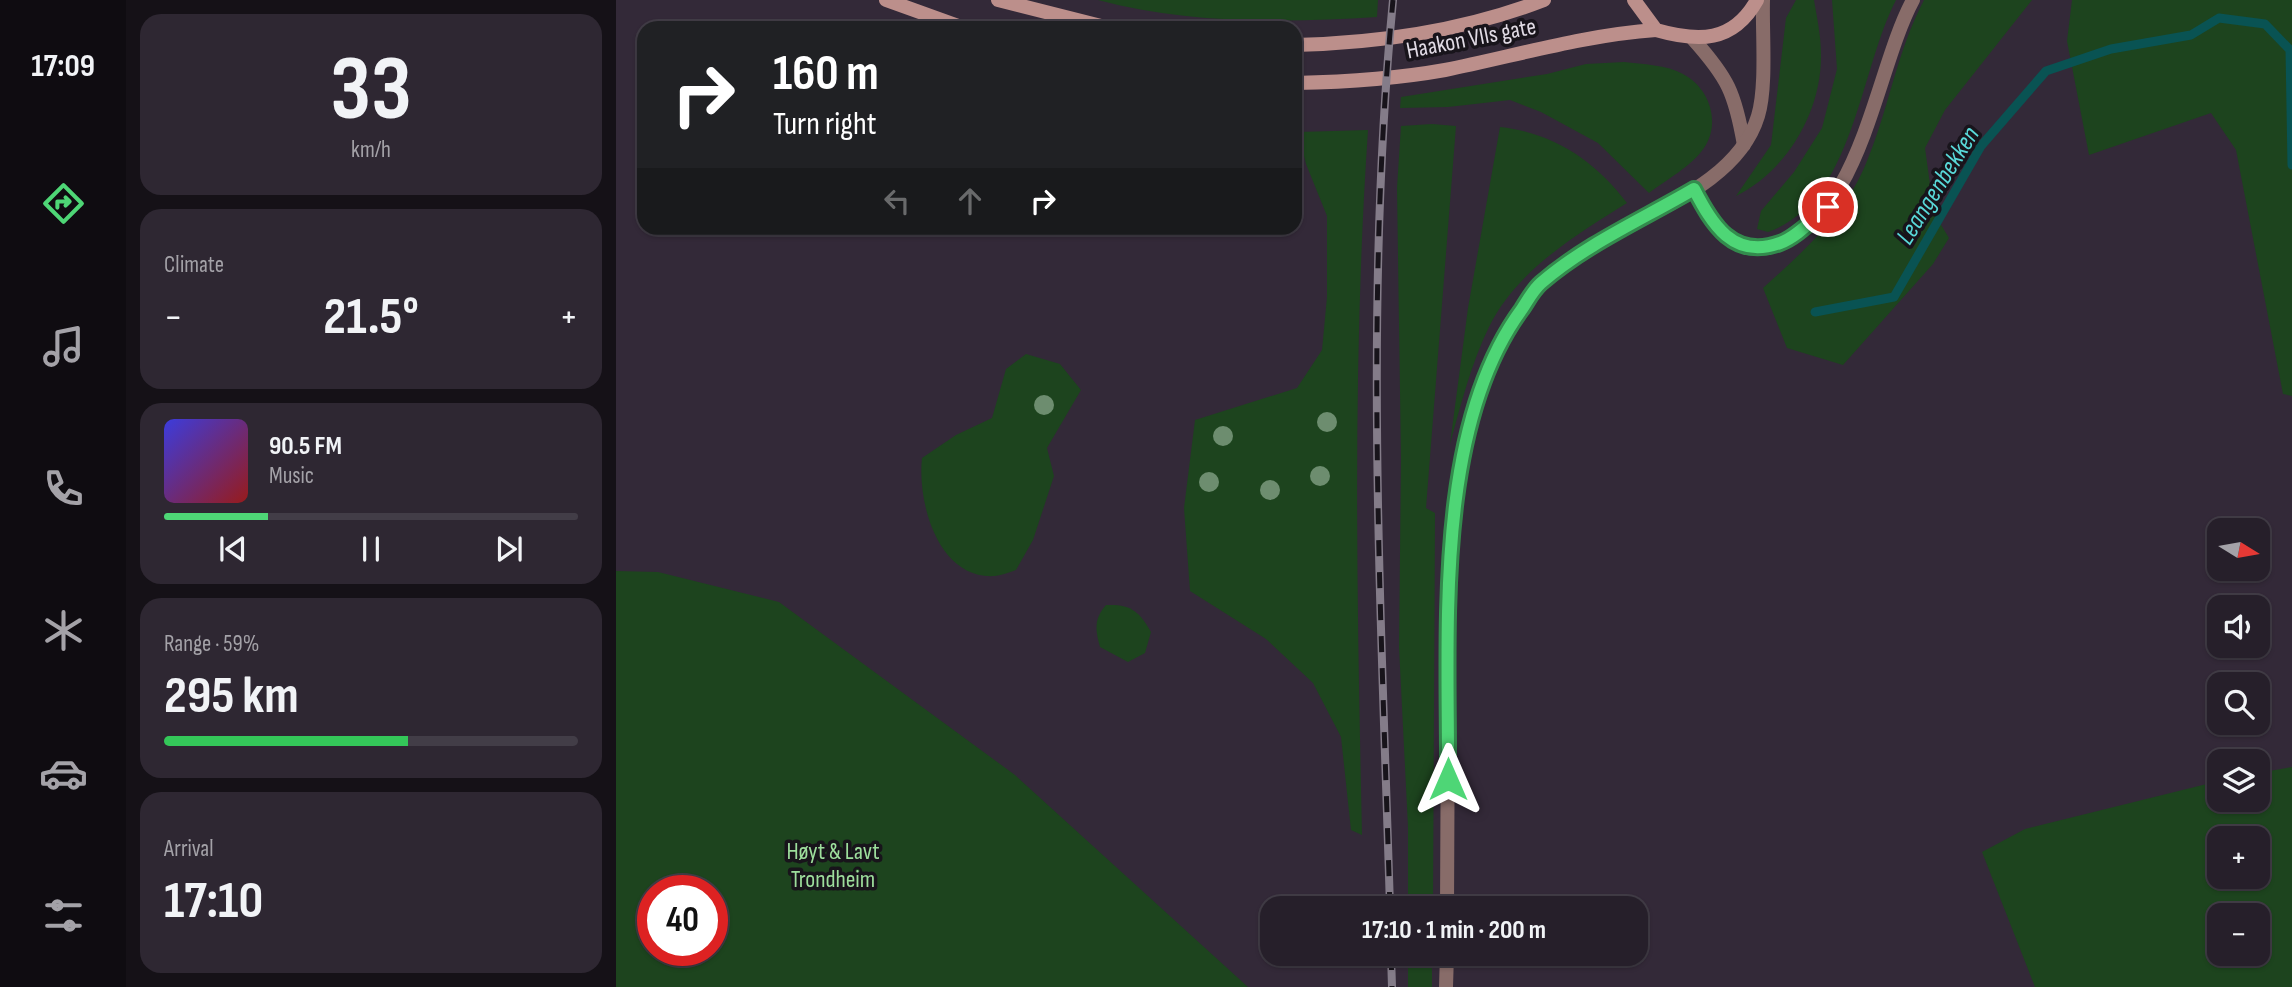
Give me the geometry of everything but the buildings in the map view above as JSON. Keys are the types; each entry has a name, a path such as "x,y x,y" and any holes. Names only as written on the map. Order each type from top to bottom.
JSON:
{"main road":[{"path":"886,0 944,21"},
{"path":"998,0 1081,21"},
{"name":"Haakon VIIs gate","path":"1302,45 1349,44 1441,32 1544,0"},
{"path":"1634,0 1656,30"},
{"path":"1693,39 1712,37 1730,30 1745,18 1760,0"},
{"name":"Haakon VIIs gate","path":"1302,83 1346,82 1443,70 1620,33 1656,30 1693,39"}],"street":[{"path":"1447,896 1449,597 1455,505 1470,427 1486,372 1509,326 1539,285 1580,253 1694,189 1735,158 1758,118 1762,99 1760,0"},
{"path":"1694,189 1711,222 1729,240 1760,247 1782,243 1828,207 1850,171 1897,29 1913,0"},
{"path":"1693,39 1730,86 1744,145"},
{"path":"1446,987 1447,966"}],"green space":[{"path":"1098,0 1378,0 1377,17 1272,21 1166,14"},
{"path":"1796,0 1814,0 1821,54 1815,97 1798,137 1786,155 1754,185 1736,196 1771,145 1786,18"},
{"path":"1832,0 1896,0 1883,29 1837,164 1819,193 1797,216 1768,232 1757,229 1761,211 1794,172 1822,128 1837,69"},
{"path":"1924,0 2032,0 1945,110 1925,148 1934,213 1949,238 1933,264 1843,365 1787,348 1763,288 1794,260 1836,215 1848,198 1875,141 1907,39"},
{"path":"2072,0 2292,0 2292,396 2283,394 2236,150 2211,113 2089,155 2067,41"},
{"path":"1624,62 1662,67 1683,74 1700,88 1706,97 1712,117 1709,138 1699,155 1649,193 1598,143 1541,112 1510,100 1448,107 1400,108 1401,97 1547,74 1586,64"},
{"path":"1401,126 1456,126 1426,508 1435,513 1433,896 1408,896 1408,827 1399,647 1401,459 1397,188"},
{"path":"1500,127 1538,136 1572,152 1601,174 1627,203 1549,256 1515,288 1501,307 1477,355 1450,444 1468,308"},
{"path":"1368,130 1358,394 1357,571 1362,835 1351,830 1341,737 1313,683 1266,639 1190,591 1184,508 1195,420 1297,388 1322,350 1327,297 1327,216 1306,164 1302,132"},
{"path":"1026,354 1060,364 1081,390 1047,448 1054,476 1033,540 1016,570 995,576 975,574 959,565 935,535 923,496 922,458 956,435 992,418 1006,369"},
{"name":"Høyt & Lavt Trondheim","path":"616,571 658,572 779,602 1015,775 1248,987 616,987"},
{"path":"1106,605 1122,606 1138,614 1151,632 1145,653 1128,662 1100,647 1097,624"},
{"path":"2292,767 2292,987 2035,987 1982,852 2025,829 2207,784 2207,812 2270,812 2270,771"},
{"path":"1408,966 1432,966 1432,987 1408,987"}],"waterway":[{"name":"Leangenbekken","path":"1815,312 1894,297 1981,146 2046,71 2111,49 2191,35 2219,18 2265,24 2290,50 2292,165"}],"railway":[{"path":"1390,896 1379,568 1377,340 1384,113 1393,0"},
{"path":"1391,966 1392,987"}],"route":[{"path":"1448,779 1449,597 1455,505 1470,427 1486,372 1509,326 1539,285 1580,253 1694,189 1711,222 1729,240 1760,247 1782,243 1828,207"}]}
